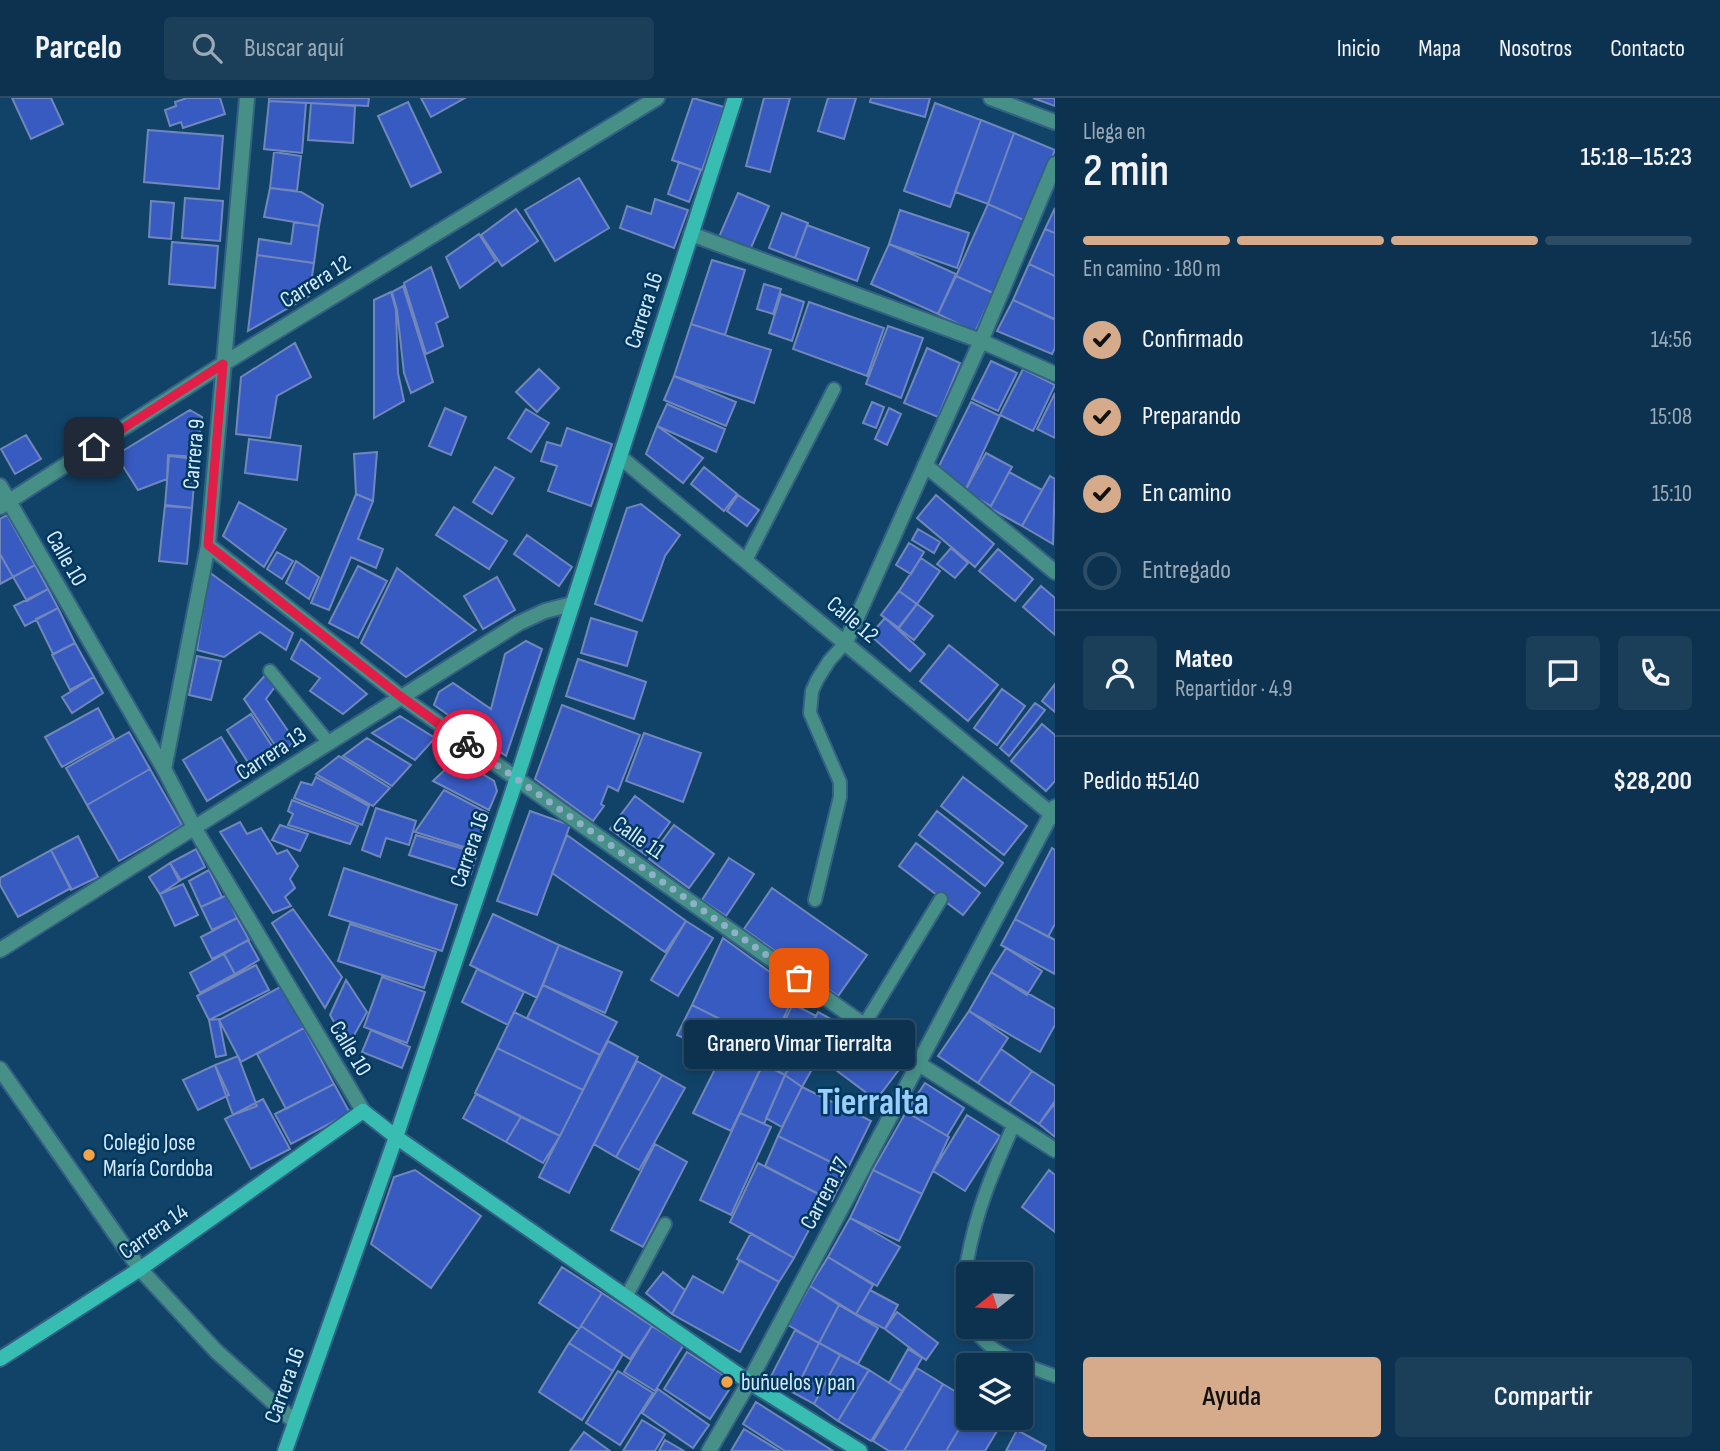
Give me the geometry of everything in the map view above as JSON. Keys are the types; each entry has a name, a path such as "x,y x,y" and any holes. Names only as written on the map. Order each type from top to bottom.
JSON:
{"main road":[{"name":"Carrera 16","path":"285,1451 396,1137 517,778 735,98"},
{"name":"Calle 10","path":"363,1111 396,1137 749,1382 860,1451"},
{"name":"Carrera 14","path":"0,1359 140,1269 363,1111"}],"street":[{"name":"Carrera 9","path":"164,769 208,545 247,98"},
{"name":"Carrera 12","path":"4,505 223,364 657,98"},
{"path":"991,98 1055,122"},
{"path":"846,642 981,341 1055,164"},
{"path":"691,234 981,341 1055,374"},
{"name":"Calle 12","path":"620,457 1054,812"},
{"path":"925,465 1055,572"},
{"name":"Calle 10","path":"0,486 4,505 164,769 195,829 363,1111"},
{"name":"Calle 11","path":"208,545 400,696 919,1064 1055,1150"},
{"name":"Carrera 13","path":"0,950 519,623 544,611 572,604"},
{"name":"Carrera 17","path":"709,1451 749,1382 1054,812"},
{"path":"0,1069 140,1269 216,1351 295,1422"}],"lane":[{"path":"746,560 834,389"},
{"path":"815,900 840,797 840,782 810,713 812,691 829,661 846,642"},
{"path":"270,671 329,743"},
{"path":"864,1025 941,899"},
{"path":"968,1262 981,1200 1014,1124"},
{"path":"626,1297 665,1224"},
{"path":"985,1339 1019,1364 1055,1376"}],"building":[{"path":"12,98 51,98 63,124 31,139"},
{"path":"187,98 220,98 225,114 183,128 181,122 170,126 165,110 176,106 175,102"},
{"path":"269,98 369,98 368,106 269,101"},
{"path":"421,98 465,98 431,117"},
{"path":"693,98 724,107 702,170 672,160"},
{"path":"764,98 790,98 770,172 746,166"},
{"path":"828,98 856,98 844,139 818,131"},
{"path":"871,98 930,98 925,117 870,102"},
{"path":"1033,98 1055,98 1055,106"},
{"path":"269,101 306,103 302,153 264,149"},
{"path":"408,102 441,172 411,187 378,116"},
{"path":"311,103 355,106 353,143 308,140"},
{"path":"935,103 981,120 950,207 904,191"},
{"path":"981,120 1014,133 988,204 955,192"},
{"path":"148,130 223,136 219,189 144,182"},
{"path":"1014,133 1055,150 1026,221 988,204"},
{"path":"274,152 301,156 297,191 270,188"},
{"path":"679,162 701,170 689,202 668,194"},
{"path":"579,178 609,228 555,261 525,210"},
{"path":"270,188 301,192 323,205 319,226 264,217"},
{"path":"738,193 769,206 750,250 719,237"},
{"path":"185,198 223,201 220,241 182,238"},
{"path":"655,199 688,210 674,248 620,228 627,206 651,214"},
{"path":"151,201 174,203 171,239 149,237"},
{"path":"988,204 1026,221 993,293 956,276"},
{"path":"1055,208 1055,233 1045,229"},
{"path":"516,209 538,241 502,266 481,235"},
{"path":"900,210 969,233 957,268 889,244"},
{"path":"782,213 808,223 795,258 769,248"},
{"path":"294,222 319,226 314,263 257,255 259,239 291,244"},
{"path":"807,225 869,248 857,281 795,258"},
{"path":"1045,229 1055,233 1055,276 1029,264"},
{"path":"479,234 496,261 460,288 446,257"},
{"path":"172,242 218,246 215,288 169,284"},
{"path":"889,244 956,274 938,314 871,284"},
{"path":"257,255 314,263 309,296 248,331"},
{"path":"712,260 745,270 725,335 691,324"},
{"path":"1029,264 1055,276 1055,320 1013,300"},
{"path":"431,267 448,317 436,323 443,346 426,354 404,283"},
{"path":"956,276 993,293 975,332 938,314"},
{"path":"764,284 781,289 773,314 757,309"},
{"path":"403,286 433,382 411,393 404,373 397,310 392,292"},
{"path":"391,292 396,310 398,373 404,401 374,418 374,300"},
{"path":"781,294 804,302 792,341 769,333"},
{"path":"1013,300 1055,319 1055,348 1052,354 997,331"},
{"path":"809,302 884,328 867,376 793,349"},
{"path":"691,324 771,350 754,403 674,376"},
{"path":"888,326 923,338 901,398 866,384"},
{"path":"295,343 311,377 277,396 270,438 236,434 241,377"},
{"path":"927,348 960,363 938,417 904,403"},
{"path":"991,361 1017,373 998,411 972,399"},
{"path":"539,369 559,388 537,412 516,392"},
{"path":"1023,369 1055,385 1033,431 1000,415"},
{"path":"674,376 736,402 726,426 664,400"},
{"path":"1055,393 1055,438 1037,429"},
{"path":"872,402 884,407 876,428 863,423"},
{"path":"971,402 1000,416 965,491 939,466"},
{"path":"667,404 725,429 716,452 657,426"},
{"path":"445,408 466,417 451,455 429,446"},
{"path":"889,408 901,414 887,445 875,439"},
{"path":"526,409 549,423 531,452 508,438"},
{"path":"190,410 202,417 196,457 168,455 167,479 138,490 116,455"},
{"path":"657,426 703,458 683,483 646,454"},
{"path":"567,428 612,444 591,506 548,491 557,466 541,461 547,442 561,446"},
{"path":"26,435 41,459 15,474 1,449"},
{"path":"249,439 301,446 297,480 245,473"},
{"path":"377,452 373,501 356,494 354,454"},
{"path":"986,453 1012,467 991,506 965,491"},
{"path":"169,456 196,459 192,508 165,506"},
{"path":"495,467 514,478 492,514 473,502"},
{"path":"704,467 737,494 724,511 691,484"},
{"path":"1009,472 1042,490 1022,526 990,508"},
{"path":"1050,476 1055,479 1053,544 1022,526"},
{"path":"356,494 373,501 358,539 383,549 376,568 351,557 329,610 311,603"},
{"path":"738,495 759,510 747,526 727,511"},
{"path":"936,495 994,544 975,567 917,518"},
{"path":"239,502 286,529 264,567 223,536"},
{"path":"641,504 680,535 665,556 642,621 595,604 627,508"},
{"path":"165,505 192,508 187,564 159,561"},
{"path":"454,507 507,541 489,569 436,535"},
{"path":"7,515 35,565 13,577 0,554 0,519"},
{"path":"918,529 940,542 934,553 912,540"},
{"path":"527,535 572,567 559,586 514,554"},
{"path":"909,543 924,552 911,574 896,565"},
{"path":"951,548 968,563 955,578 937,564"},
{"path":"998,549 1033,579 1015,601 979,571"},
{"path":"277,552 293,561 282,579 267,569"},
{"path":"0,554 13,577 0,584"},
{"path":"921,558 940,571 917,604 899,591"},
{"path":"296,561 319,577 309,599 286,583"},
{"path":"35,565 48,589 27,601 13,577"},
{"path":"358,566 387,581 358,638 329,623"},
{"path":"397,568 476,630 406,677 361,643"},
{"path":"209,572 293,633 286,650 260,632 224,657 197,650"},
{"path":"497,577 515,610 483,629 464,596"},
{"path":"1041,586 1055,598 1055,635 1023,607"},
{"path":"48,589 58,608 25,626 14,606"},
{"path":"899,591 917,604 899,628 881,615"},
{"path":"917,604 933,616 914,640 898,628"},
{"path":"58,608 75,643 53,654 36,619"},
{"path":"591,618 637,632 627,666 581,653"},
{"path":"885,618 925,654 910,671 870,635"},
{"path":"301,639 367,694 343,714 310,691 320,678 291,659"},
{"path":"526,641 542,649 506,756 434,705 439,692 453,683 491,709 505,654"},
{"path":"75,643 94,677 70,690 52,655"},
{"path":"949,645 998,685 968,721 920,681"},
{"path":"197,656 221,661 211,700 189,695"},
{"path":"578,659 646,682 634,719 566,696"},
{"path":"268,672 277,684 266,699 295,741 281,754 244,699"},
{"path":"94,677 103,693 72,713 62,697"},
{"path":"1055,684 1055,712 1042,701"},
{"path":"1002,689 1025,706 997,745 974,728"},
{"path":"1035,703 1045,710 1009,756 1000,748"},
{"path":"562,705 640,735 618,791 608,786 601,804 604,806 593,821 535,779"},
{"path":"98,708 114,738 62,767 45,737"},
{"path":"251,714 279,757 255,773 227,730"},
{"path":"400,716 435,738 415,760 372,733"},
{"path":"1042,724 1055,735 1055,781 1046,791 1011,761"},
{"path":"129,732 150,769 87,805 66,768"},
{"path":"644,733 701,753 683,802 626,781"},
{"path":"221,737 246,777 207,801 183,760"},
{"path":"367,738 411,765 392,786 343,756"},
{"path":"339,756 390,788 373,806 316,774"},
{"path":"453,756 494,781 497,791 489,810 433,781 452,763"},
{"path":"150,769 182,825 119,861 87,805"},
{"path":"316,777 369,806 362,825 294,798 301,782 312,785"},
{"path":"963,777 1027,826 1004,855 941,806"},
{"path":"444,790 488,813 477,851 415,832"},
{"path":"635,796 670,822 646,855 610,829"},
{"path":"292,800 358,826 350,844 288,825 293,814 288,811"},
{"path":"376,808 416,821 409,845 386,838 380,857 362,850"},
{"path":"530,811 570,825 537,915 497,901"},
{"path":"937,811 1003,863 985,886 919,835"},
{"path":"240,822 247,834 261,828 277,854 287,850 298,866 290,879 295,888 285,897 291,906 273,913 220,832"},
{"path":"280,825 308,834 300,851 272,840"},
{"path":"674,825 714,854 689,888 649,859"},
{"path":"416,835 477,853 471,874 409,855"},
{"path":"567,835 686,921 665,952 552,873"},
{"path":"78,836 98,877 71,890 51,850"},
{"path":"916,843 980,893 963,915 899,866"},
{"path":"1052,848 1055,850 1055,924 1048,937 1015,919"},
{"path":"196,849 205,867 179,881 170,863"},
{"path":"51,850 71,888 18,917 0,885 0,878"},
{"path":"729,858 754,874 726,916 702,900"},
{"path":"170,863 181,880 160,894 149,877"},
{"path":"344,868 457,905 442,951 329,915"},
{"path":"209,870 222,897 201,907 189,881"},
{"path":"183,884 198,915 175,926 160,894"},
{"path":"772,888 867,955 838,996 744,929"},
{"path":"227,895 237,918 212,930 201,907"},
{"path":"293,909 342,977 325,1008 272,923"},
{"path":"493,914 559,945 537,998 470,965"},
{"path":"237,918 249,940 212,959 201,937"},
{"path":"1015,919 1055,940 1055,974 1001,945"},
{"path":"686,921 713,938 678,996 651,980"},
{"path":"350,924 436,952 424,988 338,961"},
{"path":"723,938 796,991 774,1039 736,1027 692,1005"},
{"path":"248,940 259,960 235,974 224,954"},
{"path":"559,945 622,972 605,1013 543,985"},
{"path":"1006,948 1042,971 1027,995 991,972"},
{"path":"224,954 235,974 200,993 190,973"},
{"path":"256,965 269,990 209,1020 197,996"},
{"path":"477,969 524,992 508,1025 462,1002"},
{"path":"991,972 1055,1009 1055,1025 1040,1052 969,1011"},
{"path":"382,977 425,992 407,1043 364,1027"},
{"path":"346,980 367,1012 348,1046 330,1015"},
{"path":"543,985 617,1022 600,1055 527,1018"},
{"path":"282,986 304,1028 241,1062 219,1020"},
{"path":"793,1004 816,1016 785,1075 763,1064"},
{"path":"692,1005 736,1027 722,1056 677,1035"},
{"path":"969,1011 1008,1038 978,1083 938,1056"},
{"path":"514,1012 600,1055 583,1090 497,1048"},
{"path":"818,1012 838,1023 802,1087 785,1075"},
{"path":"219,1019 226,1055 216,1057 209,1020"},
{"path":"736,1027 775,1039 764,1061 728,1043"},
{"path":"849,1027 901,1067 876,1100 824,1061"},
{"path":"304,1028 334,1084 286,1109 257,1054"},
{"path":"371,1030 410,1047 402,1068 362,1052"},
{"path":"608,1041 638,1057 569,1193 539,1177"},
{"path":"728,1043 764,1061 731,1131 693,1113"},
{"path":"497,1048 583,1090 560,1136 475,1093"},
{"path":"1001,1049 1032,1071 1009,1104 978,1083"},
{"path":"238,1056 257,1106 233,1115 215,1065"},
{"path":"637,1061 662,1075 616,1157 594,1144"},
{"path":"763,1064 785,1075 764,1124 740,1113"},
{"path":"215,1065 229,1095 198,1110 183,1080"},
{"path":"1032,1071 1055,1086 1055,1101 1039,1124 1009,1104"},
{"path":"662,1075 685,1088 639,1170 616,1157"},
{"path":"785,1075 802,1087 782,1127 766,1118"},
{"path":"925,1083 964,1108 947,1136 906,1112"},
{"path":"334,1084 350,1113 291,1144 275,1114"},
{"path":"802,1087 871,1121 847,1170 778,1136"},
{"path":"476,1094 521,1117 506,1142 463,1118"},
{"path":"263,1099 290,1149 251,1169 225,1119"},
{"path":"1055,1103 1055,1137 1039,1124"},
{"path":"906,1112 949,1137 922,1194 873,1170"},
{"path":"740,1113 771,1127 731,1215 700,1200"},
{"path":"967,1115 1000,1136 965,1191 933,1171"},
{"path":"521,1117 560,1136 543,1163 506,1142"},
{"path":"778,1136 847,1170 832,1201 765,1166"},
{"path":"655,1144 687,1162 643,1247 611,1230"},
{"path":"758,1163 826,1198 794,1258 730,1222"},
{"path":"415,1170 481,1216 431,1288 371,1244 394,1177"},
{"path":"873,1170 922,1194 899,1241 850,1218"},
{"path":"1049,1170 1055,1175 1055,1232 1022,1207"},
{"path":"850,1218 900,1247 877,1286 828,1257"},
{"path":"751,1233 794,1258 779,1282 737,1259"},
{"path":"828,1257 873,1285 856,1314 810,1286"},
{"path":"740,1260 779,1282 740,1352 672,1314 693,1276 723,1293"},
{"path":"562,1267 602,1293 579,1329 539,1303"},
{"path":"663,1272 685,1290 672,1314 646,1293"},
{"path":"810,1286 839,1305 819,1343 788,1325"},
{"path":"870,1290 898,1305 885,1329 856,1314"},
{"path":"602,1293 652,1326 630,1359 581,1326"},
{"path":"839,1305 878,1328 858,1364 819,1343"},
{"path":"897,1312 938,1343 926,1360 885,1329"},
{"path":"581,1326 623,1354 613,1371 569,1343"},
{"path":"652,1326 683,1346 655,1391 624,1372"},
{"path":"795,1330 819,1343 794,1393 769,1380"},
{"path":"569,1343 613,1371 582,1420 539,1392"},
{"path":"819,1343 840,1355 814,1404 794,1393"},
{"path":"908,1349 922,1358 902,1391 889,1383"},
{"path":"687,1352 734,1382 710,1419 664,1389"},
{"path":"840,1355 869,1370 838,1421 814,1404"},
{"path":"917,1368 943,1384 904,1451 889,1451 873,1441"},
{"path":"869,1370 902,1391 871,1441 838,1421"},
{"path":"618,1371 653,1393 620,1445 586,1423"},
{"path":"943,1384 956,1392 956,1430 958,1430 946,1451 904,1451"},
{"path":"658,1389 709,1425 693,1448 642,1413"},
{"path":"756,1402 833,1451 785,1451 743,1424"},
{"path":"642,1420 665,1434 655,1451 623,1451"},
{"path":"744,1429 780,1451 731,1451"},
{"path":"958,1430 998,1430 985,1451 946,1451"},
{"path":"1017,1430 1046,1446 1044,1451 1006,1451"},
{"path":"584,1432 610,1451 570,1451"},
{"path":"665,1440 684,1451 659,1451"}],"way so far":[{"path":"467,744 799,978"}],"place":[{"name":"Granero Vimar Tierralta","path":"799,978"},
{"name":"Colegio Jose María Cordoba","path":"89,1155"},
{"name":"buñuelos y pan","path":"727,1382"}],"district":[{"name":"Tierralta","path":"873,1101"}],"route":[{"path":"94,447 223,364 208,545 400,696 467,744"}]}
